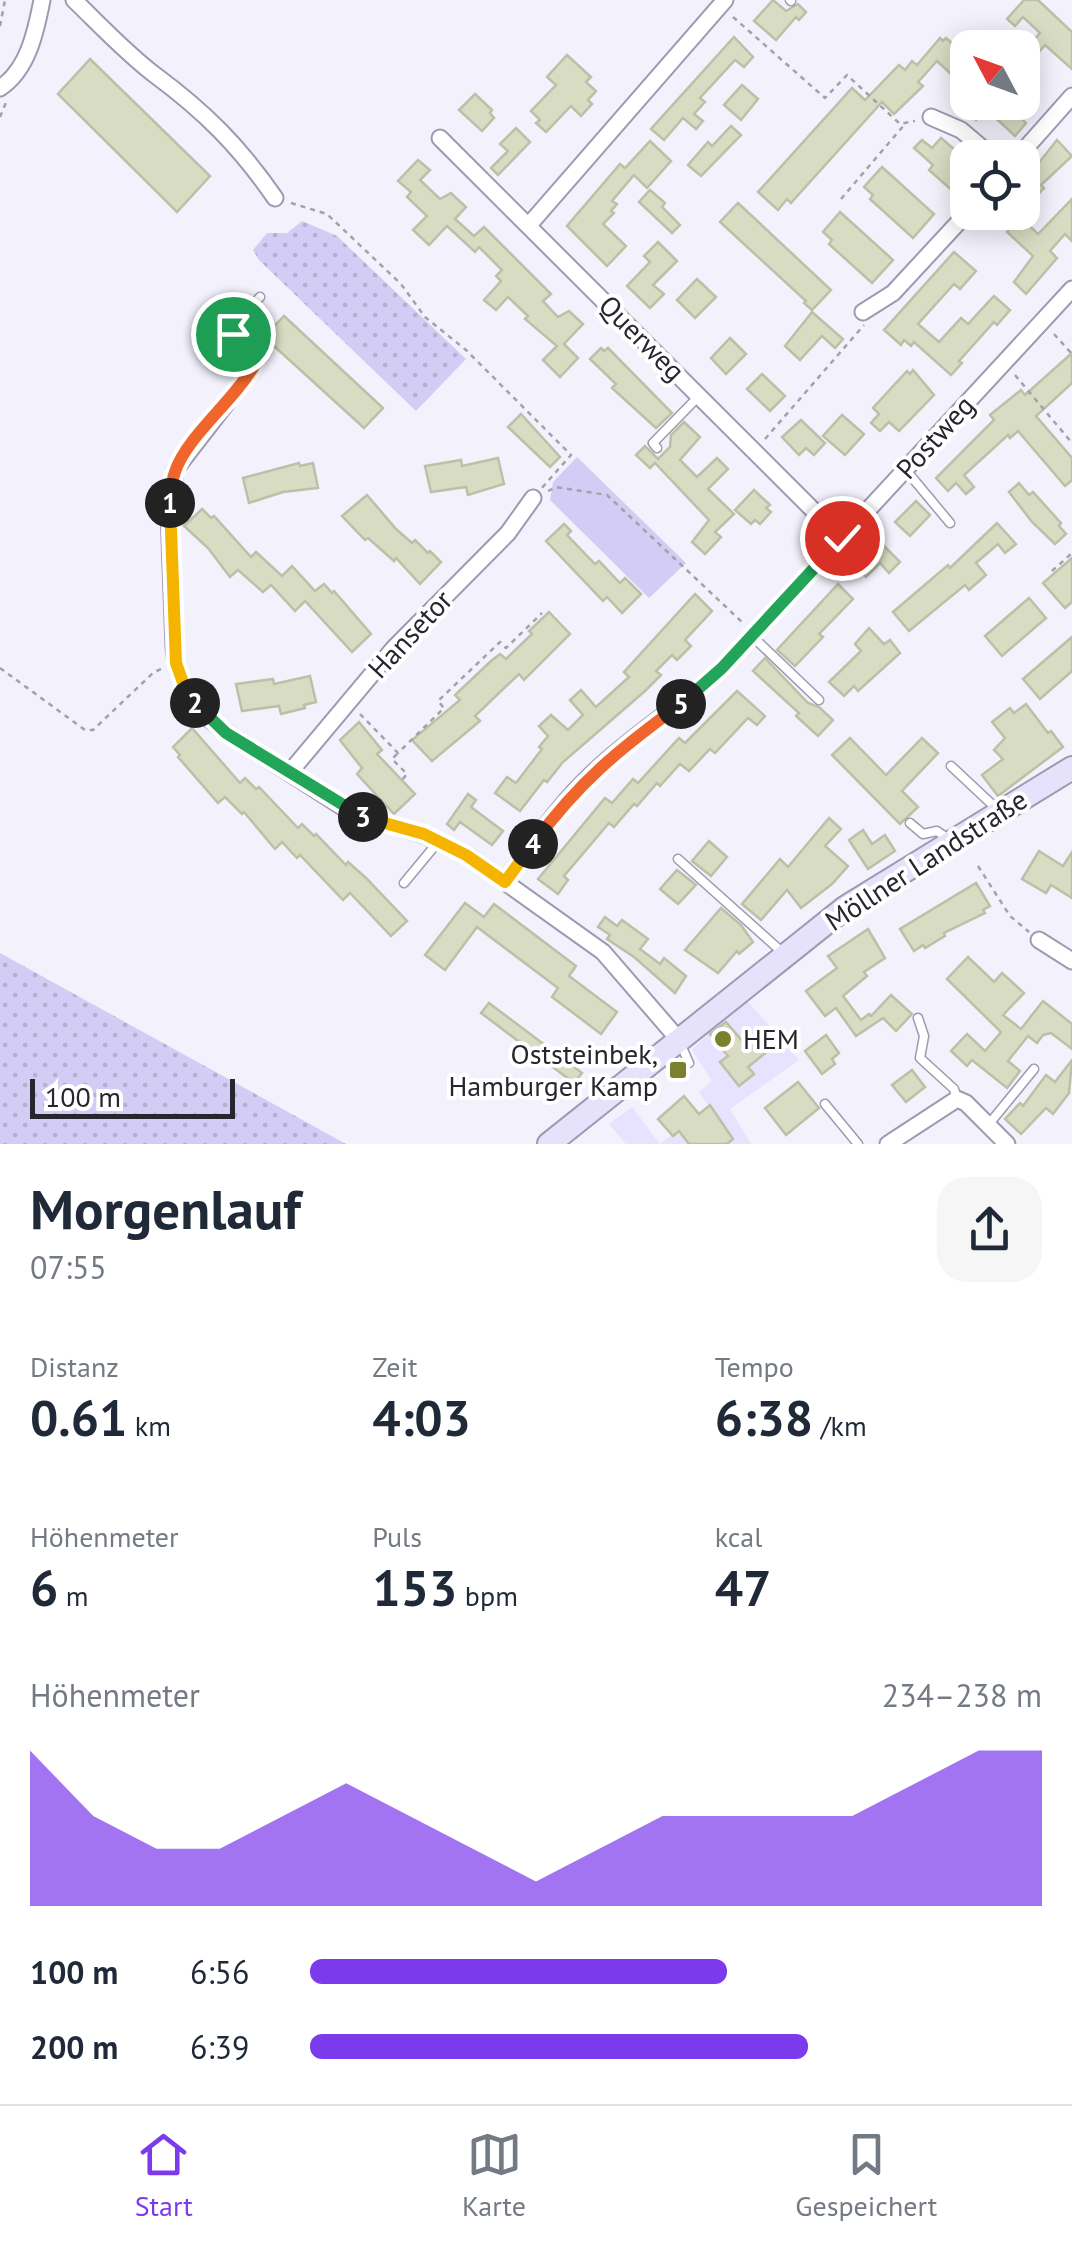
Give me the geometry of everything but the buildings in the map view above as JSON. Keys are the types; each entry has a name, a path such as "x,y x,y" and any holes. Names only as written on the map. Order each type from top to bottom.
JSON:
{"main road":[{"name":"Möllner Landstraße","path":"549,1144 846,907 1072,768"}],"street":[{"path":"0,88 10,81 25,59 42,0"},
{"path":"74,0 246,154 275,198"},
{"path":"529,225 723,3"},
{"path":"1033,140 1072,96"},
{"path":"931,117 961,130 973,140"},
{"name":"Querweg","path":"440,138 842,538"},
{"path":"863,312 893,293 951,230"},
{"name":"Postweg","path":"505,882 566,800 594,772 690,698 753,635 1072,289"},
{"path":"226,404 175,470 169,513 176,663 186,691 226,733 352,813 438,842 466,855 505,882 603,952 679,1040"},
{"name":"Hansetor","path":"290,772 415,625 508,533 532,498"},
{"path":"1039,940 1072,961"},
{"path":"888,1144 957,1099 966,1103 1007,1144"}],"lane":[{"path":"226,404 255,364 231,328 260,297"},
{"path":"658,448 652,444 699,396"},
{"path":"905,469 950,523"},
{"path":"753,635 819,700"},
{"path":"952,766 1002,813"},
{"path":"910,823 923,834 937,831 954,842"},
{"path":"404,882 438,842"},
{"path":"678,859 786,955"},
{"path":"918,1018 924,1036 920,1058 954,1089 957,1099"},
{"path":"679,1040 689,1063"},
{"path":"988,1125 1034,1069"},
{"path":"825,1104 858,1144"}],"path":[{"path":"0,26 5,0"},
{"path":"723,3 825,98 846,75 900,124 931,117"},
{"path":"841,199 906,123"},
{"path":"275,198 326,214 401,284 425,317 466,350 571,456 532,498"},
{"path":"754,451 864,328 863,312"},
{"path":"1042,322 1072,354"},
{"path":"1004,362 1072,443"},
{"path":"532,498 556,488 607,495 753,635"},
{"path":"1052,570 1072,553"},
{"path":"387,764 444,708 438,701 500,642 506,648 542,613"},
{"path":"0,668 85,730 93,730 154,672 176,663"},
{"path":"349,702 398,753"},
{"path":"392,759 407,774 402,780"},
{"path":"978,866 1010,916 1039,940"}],"shaded area":[{"path":"302,221 337,236 466,359 416,411 253,250 267,233 287,233"},
{"path":"577,457 686,563 649,598 550,500 553,482"},
{"path":"0,953 346,1144 0,1144"},
{"path":"744,997 799,1060 730,1109 751,1144 660,1144 709,1106 699,1092 712,1081 692,1050"},
{"path":"632,1107 660,1144 626,1144 609,1124"}],"place":[{"name":"HEM","path":"723,1039"},
{"name":"Oststeinbek, Hamburger Kamp","path":"678,1070"}],"route":[{"path":"233,334 255,364 175,470 169,513 176,663 186,691 226,733 352,813 424,834 466,855 505,882 566,800 594,772 690,698 722,668 842,538"}]}
